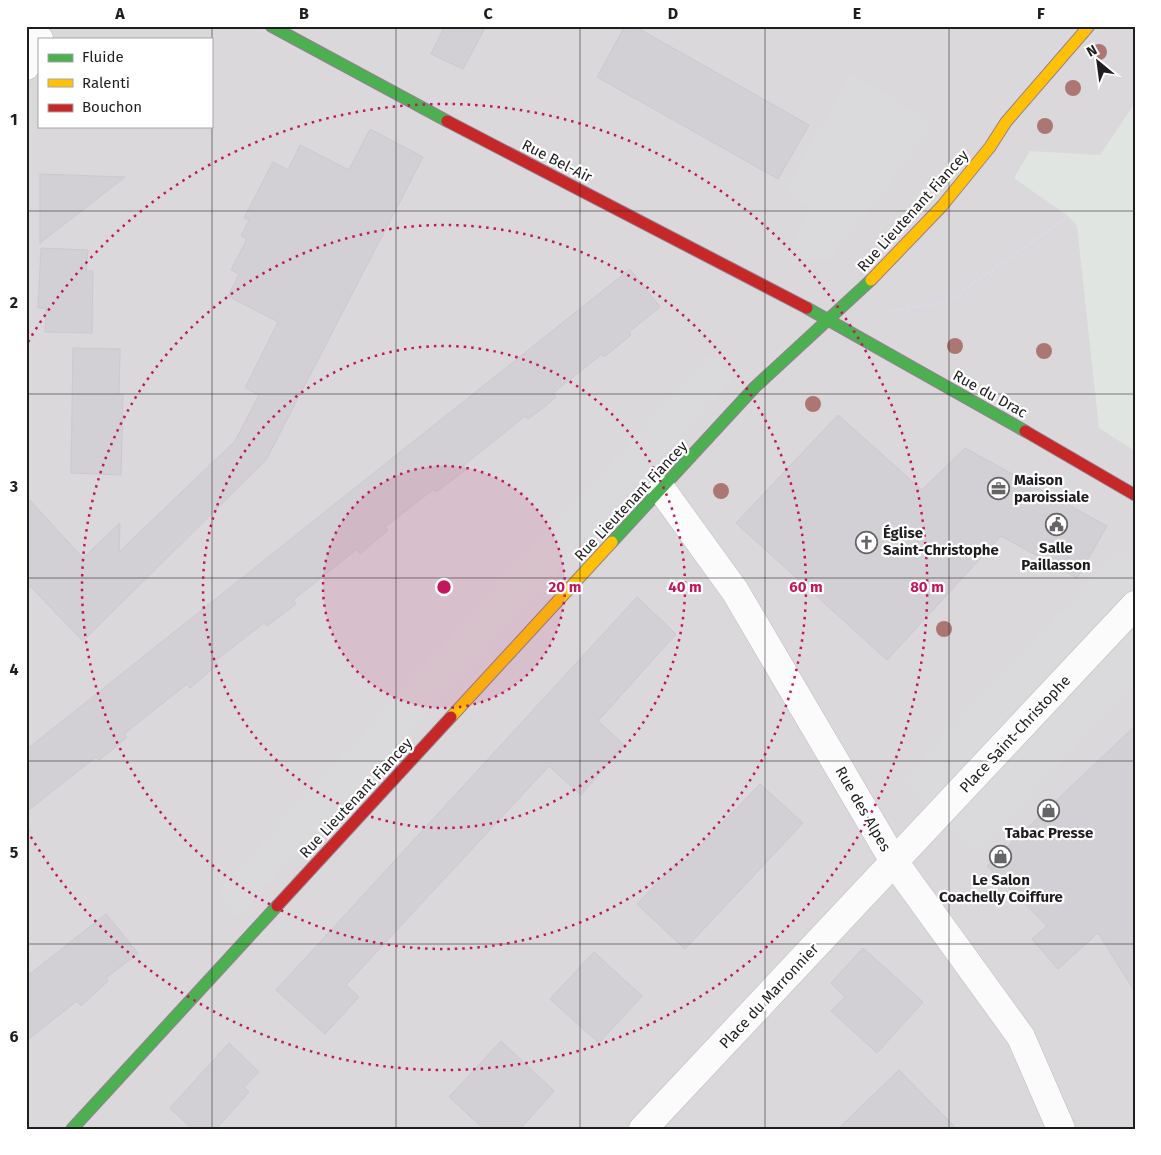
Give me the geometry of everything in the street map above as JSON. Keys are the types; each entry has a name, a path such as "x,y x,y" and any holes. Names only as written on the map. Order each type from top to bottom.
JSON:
{"street":[{"path":"39,38 45,26"},
{"name":"Rue Bel-Air","path":"271,26 456,126 829,321"},
{"name":"Rue Lieutenant Fiancey","path":"72,1129 756,387 882,270 942,206 990,147 1006,122 1089,26"},
{"path":"26,66 38,41"},
{"name":"Rue du Drac","path":"829,321 1088,466 1135,495"},
{"name":"Rue des Alpes","path":"662,490 735,591 894,863 1021,1037 1061,1129"},
{"name":"Place Saint-Christophe","path":"894,863 1135,605"},
{"name":"Place du Marronnier","path":"643,1129 894,863"}],"path":[{"path":"884,312 950,301 1068,216"}],"shaded area":[{"path":"26,26 1135,26 1135,1129 26,1129"},
{"path":"851,72 935,125 830,261 784,263 810,209 784,192"},
{"path":"1135,103 1135,451 1099,428 1077,226 1068,216 1014,178 1030,151 1100,155"},
{"path":"709,355 733,379 237,919 218,889"},
{"path":"1119,548 1135,563 1135,685 976,854 899,782"},
{"path":"26,940 44,963 26,977"}],"building":[{"path":"445,26 486,26 463,69 431,54"},
{"path":"625,26 634,26 809,125 778,179 597,77"},
{"path":"370,129 423,157 266,460 83,641 26,582 26,496 83,558 120,523 119,552 235,441 259,395 245,388 278,322 228,296 239,274 231,270 247,239 241,236 249,220 244,218 273,162 288,170 300,145 349,170"},
{"path":"40,174 125,177 40,243"},
{"path":"41,248 88,250 86,271 93,271 92,333 45,332 46,308 38,308"},
{"path":"630,269 660,307 629,332 631,335 604,357 602,354 553,393 556,397 543,408 528,419 525,416 463,466 467,469 436,492 434,489 385,527 388,530 360,554 357,549 293,600 296,604 267,626 264,623 215,661 218,664 190,688 187,684 124,734 127,737 112,750 99,760 96,757 26,812 26,750"},
{"path":"73,348 120,349 119,394 123,394 121,475 71,473"},
{"name":"Église Saint-Christophe","path":"838,415 922,490 965,448 1107,526 1077,578 1001,536 887,660 736,523"},
{"path":"637,597 676,634 598,721 624,745 581,795 549,766 346,985 359,997 325,1034 276,990"},
{"path":"1135,726 1135,992 1098,933 1058,969 1032,939 1047,926 987,866"},
{"path":"760,784 803,823 685,949 637,904 681,859 685,862"},
{"path":"106,914 138,953 106,978 108,981 81,1006 77,1001 26,1041 26,977"},
{"path":"863,948 923,1002 877,1053 831,1011 845,997 831,983"},
{"path":"594,952 642,996 599,1043 550,999"},
{"path":"501,1041 554,1091 520,1129 484,1129 449,1097"},
{"path":"229,1043 259,1072 244,1087 249,1092 216,1129 192,1129 170,1108"},
{"path":"899,1070 957,1129 838,1129"}],"traffic: fast":[{"path":"271,26 447,121"},
{"path":"612,542 755,387 871,280"},
{"path":"807,308 1025,431"},
{"path":"72,1129 277,906"}],"traffic: slow":[{"path":"871,280 942,206 990,147 1006,122 1089,26"},
{"path":"451,717 612,542"}],"traffic: jam":[{"path":"447,121 807,308"},
{"path":"1025,431 1135,495"},
{"path":"277,906 451,717"}],"place":[{"name":"Maison paroissiale","path":"998,489"},
{"name":"Salle Paillasson","path":"1056,525"},
{"name":"Église Saint-Christophe","path":"867,542"},
{"name":"Tabac Presse","path":"1049,810"},
{"name":"Le Salon Coachelly Coiffure","path":"1001,857"}]}
